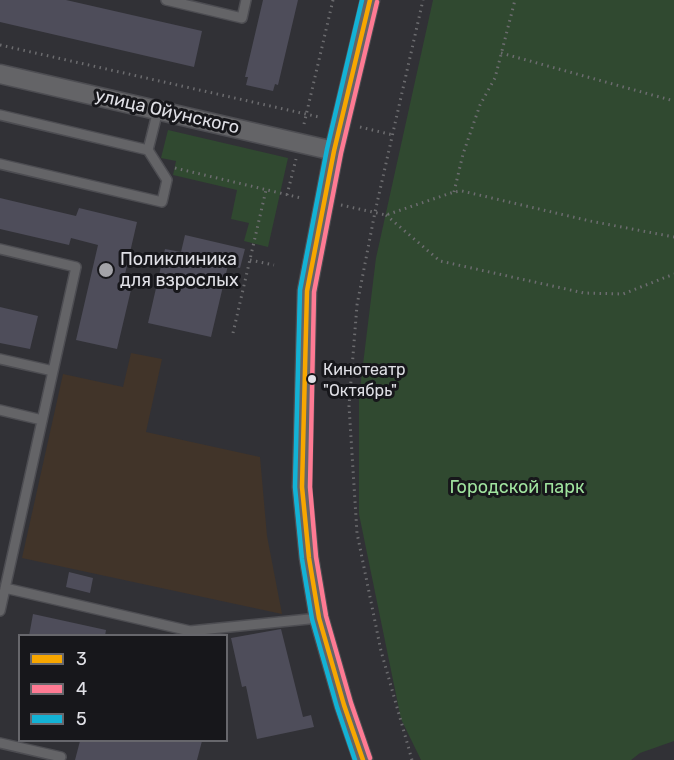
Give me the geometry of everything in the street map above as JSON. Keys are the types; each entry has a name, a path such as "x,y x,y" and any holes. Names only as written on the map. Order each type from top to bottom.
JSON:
{"street":[{"path":"363,760 344,705 319,618 309,558 302,487 307,291 334,152 370,0"},
{"name":"улица Ойунского","path":"0,74 334,152"}],"lane":[{"path":"166,0 242,18 246,0"},
{"path":"148,150 158,110"},
{"path":"0,115 148,150 167,180 162,202 0,164"},
{"path":"0,249 76,267 0,611"},
{"path":"0,359 53,371"},
{"path":"0,410 42,420"},
{"path":"5,588 190,631 319,618"},
{"path":"0,743 61,756"}],"path":[{"path":"304,124 333,0"},
{"path":"411,760 381,651 357,533 349,406 357,305 375,212 423,0"},
{"path":"454,192 463,154 480,105 495,78 515,0"},
{"path":"0,45 319,117"},
{"path":"501,54 674,101"},
{"path":"360,127 393,135"},
{"path":"287,195 296,159"},
{"path":"157,164 301,198"},
{"path":"233,333 266,190"},
{"path":"386,215 462,191 590,221 674,237"},
{"path":"341,205 386,215 440,261 584,293 623,294 674,274"},
{"path":"250,260 274,265"}],"shaded area":[{"path":"131,353 162,359 146,432 260,457 267,536 282,614 22,558 63,374 123,387"}],"green space":[{"name":"Городской парк","path":"433,0 674,0 674,741 640,753 631,760 421,760 401,719 359,514 359,397 376,258"},
{"path":"168,130 288,158 268,247 244,241 249,223 231,219 237,190 173,175 176,161 161,158"}],"building":[{"path":"0,0 66,0 202,31 194,67 0,22"},
{"path":"263,0 298,0 278,85 275,84 273,91 246,85 248,77 245,77"},
{"name":"Поликлиника для взрослых","path":"0,198 76,216 79,208 137,222 125,274 134,277 117,349 76,340 98,245 71,238 69,245 0,229"},
{"path":"185,235 245,249 240,268 228,265 211,337 148,323 165,249 181,252"},
{"path":"0,307 38,316 30,349 0,343"},
{"path":"69,572 93,578 90,593 66,587"},
{"path":"33,614 106,630 105,634 29,634"},
{"path":"281,629 303,717 311,715 314,727 257,739 246,686 242,687 231,638"},
{"path":"80,742 202,742 197,760 75,760"}],"transit line":[{"name":"5","path":"355,760 312,619 302,559 295,487 300,290 327,149 362,0"},
{"name":"3","path":"363,760 344,705 319,618 309,558 302,487 307,291 334,151 370,0"},
{"name":"4","path":"370,758 351,703 326,616 316,557 310,487 314,292 341,153 377,2"}],"place":[{"name":"Поликлиника для взрослых","path":"106,270"},
{"name":"Кинотеатр \"Октябрь\"","path":"312,379"}]}
